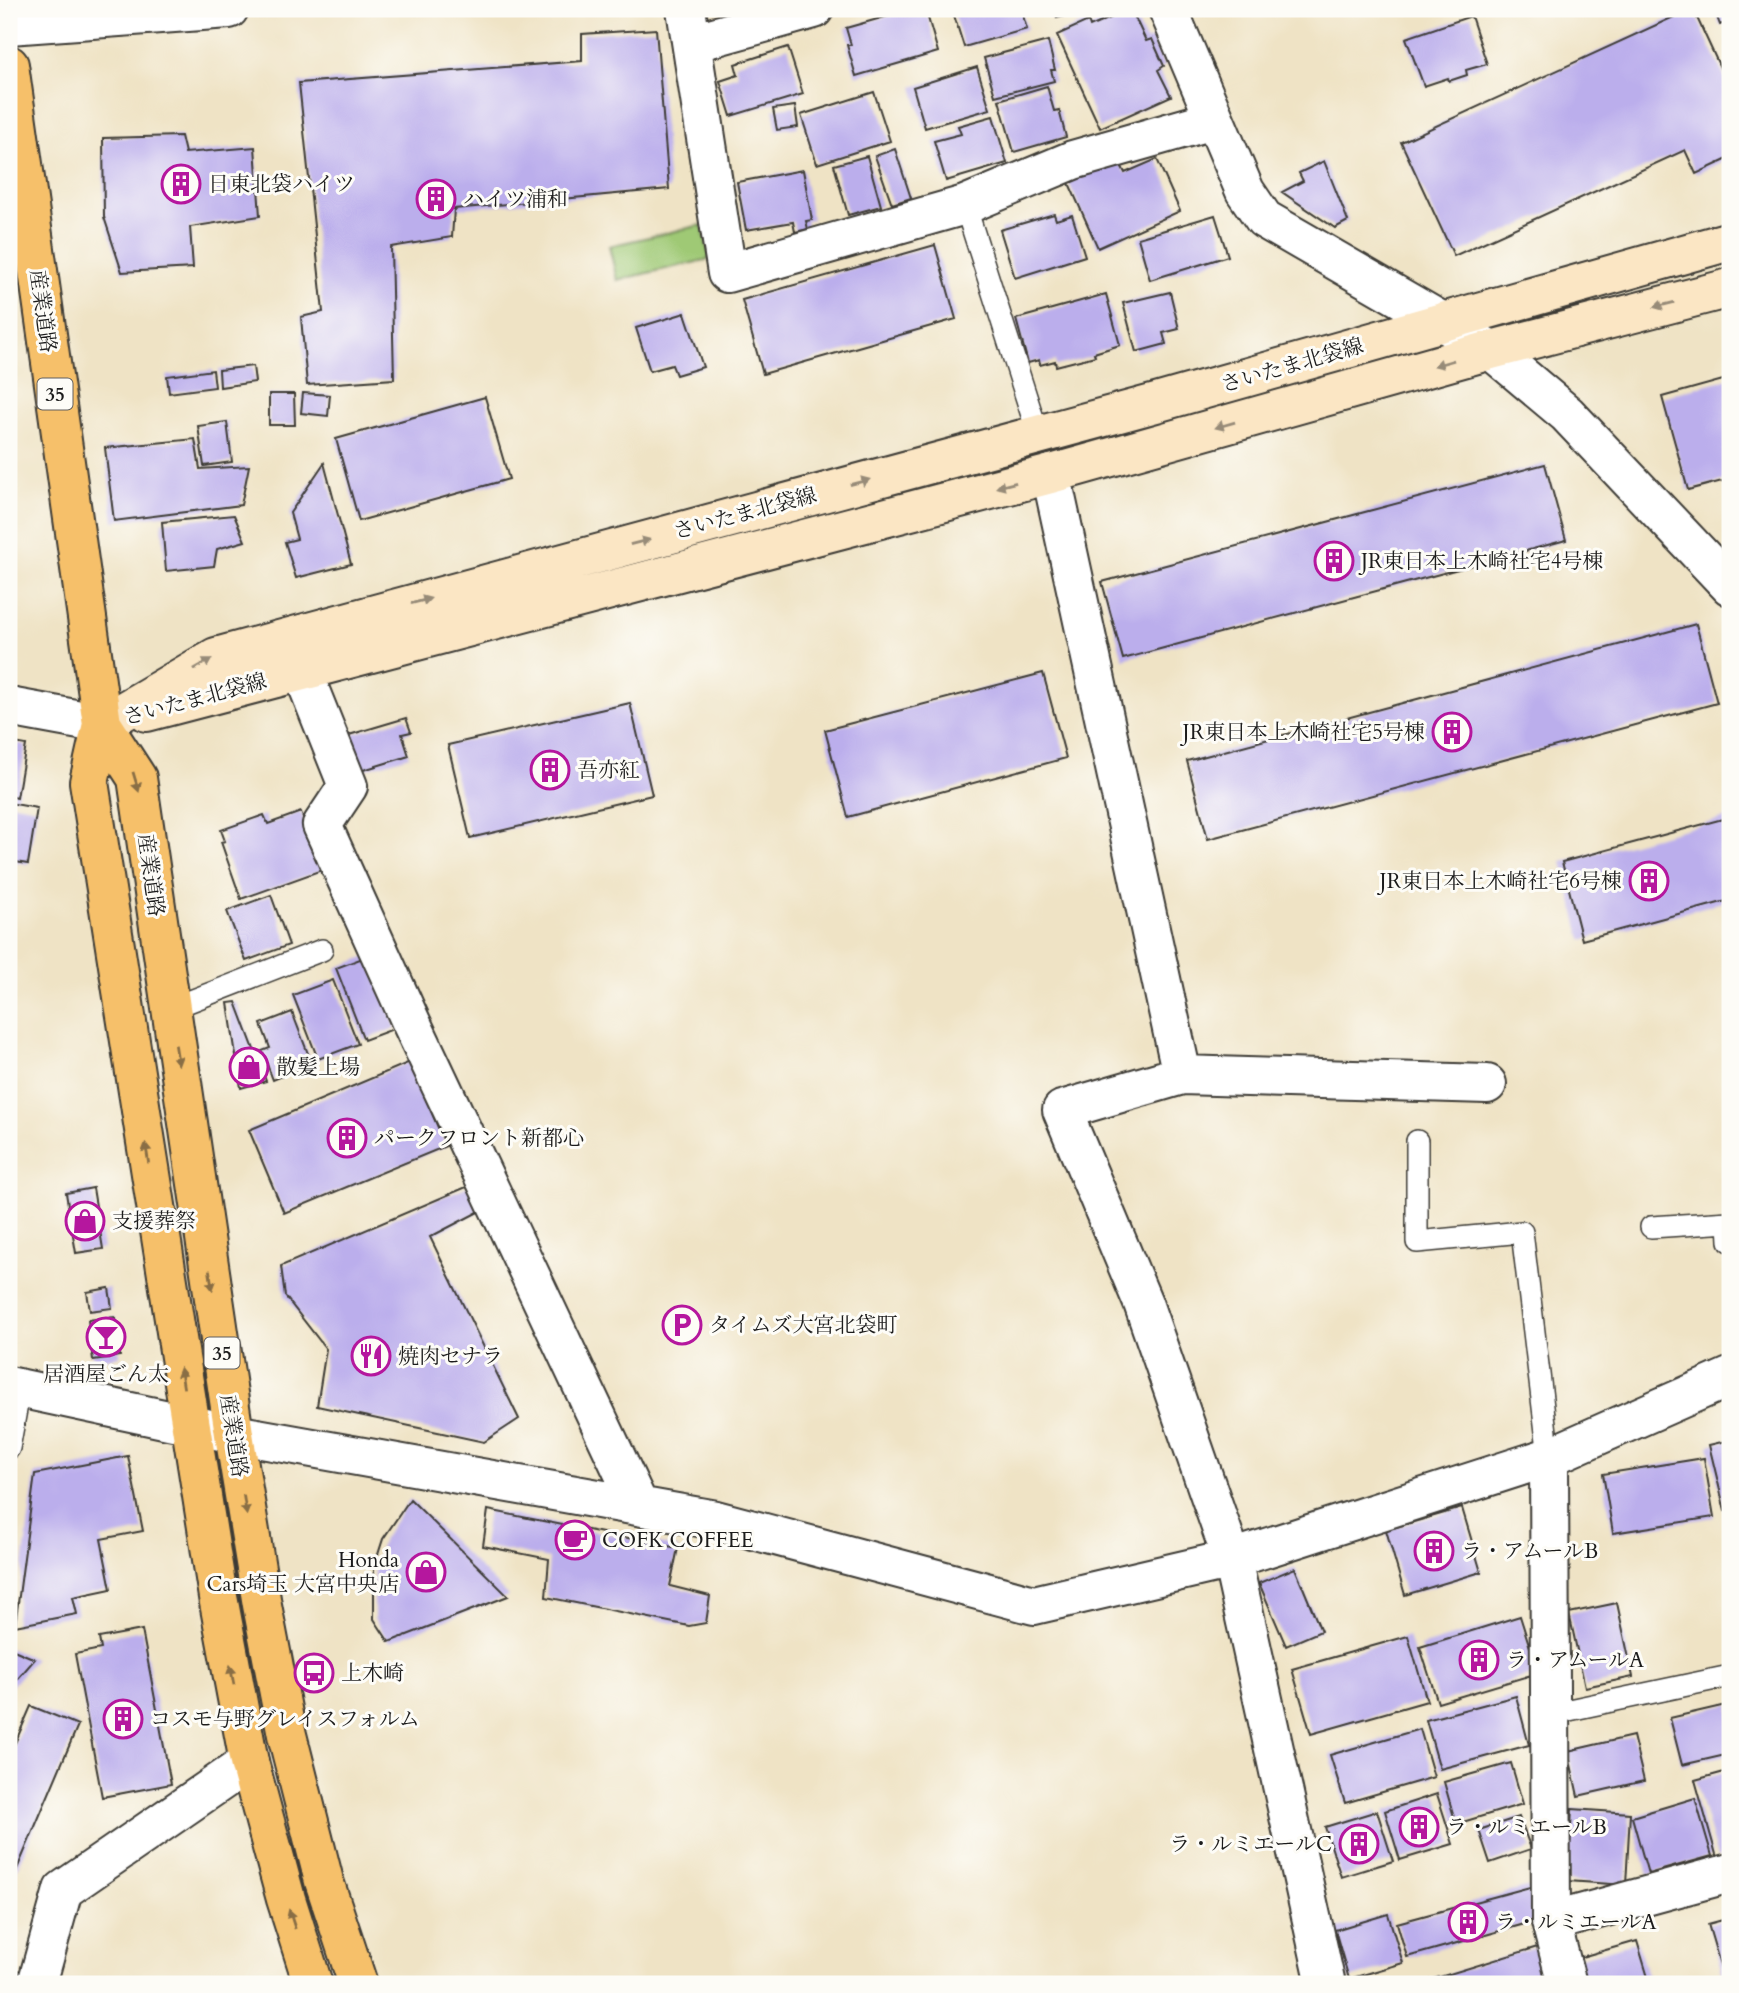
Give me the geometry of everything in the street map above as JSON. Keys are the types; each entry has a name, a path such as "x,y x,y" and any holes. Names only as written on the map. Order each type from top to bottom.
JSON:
{"main road":[{"name":"産業道路","path":"9,65 102,724 89,782 190,1425 249,1762 286,1899 313,1984"},
{"name":"さいたま北袋線","path":"102,724 216,657 1038,434 1730,241"},
{"name":"さいたま北袋線","path":"102,724 1051,474 1491,350 1730,288"},
{"name":"産業道路","path":"102,724 137,778 234,1434 262,1605 287,1735 324,1881 358,1984"}],"street":[{"path":"9,25 229,9"},
{"path":"814,9 689,26 727,273 965,205 1073,160 1213,120"},
{"path":"1168,9 1245,191 1264,219 1491,350 1567,414 1730,586"},
{"path":"1051,474 1182,1075"},
{"path":"302,671 348,786 322,825 417,1035 639,1506"},
{"path":"9,707 102,724"},
{"path":"1326,1984 1232,1559 1143,1303 1062,1110 1182,1075 1487,1084"},
{"path":"15,1387 234,1434 716,1520 1034,1605 1232,1559 1549,1457 1730,1377"},
{"path":"1549,1457 1551,1922 1567,1984"},
{"path":"37,1984 63,1890 249,1762"},
{"path":"1551,1922 1730,1873"}],"lane":[{"path":"965,205 1038,434"},
{"path":"170,1009 322,950"},
{"path":"1417,1141 1417,1242 1522,1232 1549,1457"},
{"path":"1651,1227 1729,1222 1730,1241"},
{"path":"9,1448 15,1387"},
{"path":"1550,1714 1730,1676"}],"green space":[{"path":"702,225 710,259 617,280 609,246"}],"building":[{"path":"952,9 1021,9 1027,29 964,47"},
{"path":"1055,9 1089,9 1089,10 1057,18"},
{"path":"1131,9 1146,41 1152,39 1164,66 1158,70 1171,96 1100,128 1057,35 1088,21 1090,27"},
{"path":"1691,9 1730,89 1730,158 1696,174 1685,150 1454,256 1401,142"},
{"path":"1714,9 1730,9 1730,21 1720,25"},
{"path":"906,11 908,16 926,11 938,52 856,76 847,45 851,45 846,28"},
{"path":"1471,16 1487,64 1466,70 1467,75 1424,86 1406,38"},
{"name":"ハイツ浦和","path":"656,29 669,189 454,209 452,237 391,247 394,379 307,385 301,317 323,312 299,83 582,61 582,34"},
{"path":"1048,41 1055,70 1051,70 1054,81 995,96 984,58"},
{"path":"788,47 803,94 731,116 720,81 738,75 735,64"},
{"path":"977,67 990,109 925,128 913,87"},
{"path":"1047,86 1054,111 1059,110 1066,137 1014,152 999,100"},
{"path":"874,92 890,141 817,164 801,115"},
{"path":"795,106 798,127 777,130 773,109"},
{"path":"993,116 1007,163 946,181 934,141 961,134 958,126"},
{"name":"日東北袋ハイツ","path":"181,136 185,153 255,147 260,216 190,227 193,268 122,272 104,217 103,138"},
{"path":"895,149 911,198 892,204 875,156"},
{"path":"867,156 881,206 848,215 834,165"},
{"path":"1118,159 1125,173 1157,159 1180,211 1098,248 1068,181"},
{"path":"1324,161 1348,221 1335,228 1282,192 1303,181 1299,173"},
{"path":"803,170 812,220 806,221 808,229 795,232 793,222 746,230 737,182"},
{"path":"1054,214 1056,220 1072,215 1085,256 1015,278 1000,230"},
{"path":"1215,215 1228,256 1150,280 1138,238"},
{"path":"935,245 956,319 763,374 742,300"},
{"path":"1170,292 1179,329 1163,333 1166,344 1136,352 1123,303"},
{"path":"1106,294 1120,345 1094,353 1095,356 1056,366 1055,361 1040,365 1039,360 1028,363 1016,319"},
{"path":"685,313 703,367 676,375 672,365 650,371 636,328"},
{"path":"253,366 255,382 220,387 219,370"},
{"path":"213,370 215,387 169,393 167,376"},
{"path":"1730,378 1730,479 1688,490 1662,397"},
{"path":"303,393 330,395 328,416 301,413"},
{"path":"269,394 294,394 295,425 269,425"},
{"path":"485,397 509,479 359,521 336,439"},
{"path":"227,422 232,462 204,466 198,426"},
{"path":"195,439 200,469 249,466 241,505 114,521 105,448"},
{"path":"324,463 351,564 296,578 285,542 297,539 290,513"},
{"name":"JR東日本上木崎社宅4号棟","path":"1545,464 1566,540 1123,659 1102,582"},
{"path":"234,515 245,541 217,549 214,566 166,571 162,522"},
{"name":"JR東日本上木崎社宅5号棟","path":"1696,624 1717,703 1208,839 1187,761"},
{"path":"1043,673 1066,758 848,817 825,730"},
{"name":"吾亦紅","path":"630,703 652,795 470,838 448,745"},
{"path":"406,718 411,732 402,734 409,756 360,771 349,735"},
{"path":"9,742 26,745 17,798 9,796"},
{"path":"9,803 37,808 28,864 9,861"},
{"path":"301,812 322,870 241,899 221,842 225,841 221,830 264,815 268,824"},
{"name":"JR東日本上木崎社宅6号棟","path":"1730,817 1730,900 1582,940 1562,862"},
{"path":"271,895 289,945 246,961 227,911"},
{"path":"368,956 396,1028 364,1040 336,968"},
{"path":"333,980 358,1044 318,1059 293,995"},
{"path":"236,1002 266,1081 241,1088 228,1003"},
{"path":"292,1012 312,1064 273,1080 262,1051 270,1048 261,1024"},
{"name":"パークフロント新都心","path":"410,1062 446,1146 284,1213 249,1130"},
{"path":"471,1185 484,1209 430,1237 519,1419 484,1442 317,1406 326,1349 285,1296 281,1266"},
{"path":"93,1188 103,1249 76,1253 66,1193"},
{"path":"109,1288 112,1308 90,1311 87,1292"},
{"path":"115,1317 120,1356 93,1360 88,1320"},
{"path":"1730,1440 1730,1510 1725,1511 1709,1445"},
{"path":"128,1456 143,1531 101,1539 111,1589 73,1597 77,1614 15,1626 35,1474"},
{"path":"1704,1458 1714,1517 1613,1533 1603,1474"},
{"path":"410,1499 508,1596 389,1642 374,1619 374,1567 383,1539"},
{"name":"ラ・アムールB","path":"1462,1508 1481,1572 1405,1595 1386,1530"},
{"path":"488,1510 678,1548 670,1586 710,1596 706,1623 689,1626 546,1597 549,1559 483,1546"},
{"path":"1295,1568 1321,1631 1286,1646 1259,1583"},
{"path":"1617,1603 1633,1677 1585,1687 1569,1613"},
{"name":"ラ・アムールA","path":"1520,1616 1538,1673 1438,1703 1420,1647"},
{"name":"コスモ与野グレイスフォルム","path":"142,1630 171,1784 102,1797 75,1654 101,1649 99,1638"},
{"path":"1408,1636 1427,1701 1311,1734 1292,1669"},
{"path":"9,1648 35,1659 9,1689"},
{"path":"1516,1696 1529,1745 1440,1769 1426,1720"},
{"path":"1730,1704 1730,1754 1682,1765 1670,1718"},
{"path":"31,1706 78,1725 9,1888 9,1757"},
{"path":"1420,1729 1434,1777 1345,1803 1330,1755"},
{"path":"1633,1736 1644,1781 1578,1796 1568,1751"},
{"path":"1511,1763 1523,1804 1456,1824 1444,1782"},
{"path":"1728,1771 1730,1854 1717,1858 1695,1780"},
{"name":"ラ・ルミエールB","path":"1437,1794 1453,1844 1400,1860 1385,1811"},
{"path":"1695,1798 1712,1856 1648,1874 1632,1817"},
{"path":"1572,1809 1630,1813 1626,1885 1568,1881"},
{"name":"ラ・ルミエールC","path":"1377,1811 1393,1861 1341,1877 1325,1827"},
{"path":"1519,1817 1531,1849 1490,1863 1479,1830"},
{"name":"ラ・ルミエールA","path":"1530,1887 1539,1920 1407,1957 1397,1923"},
{"path":"1388,1914 1403,1963 1349,1979 1335,1930"},
{"path":"1730,1918 1730,1976 1724,1978 1708,1924"},
{"path":"1637,1941 1650,1984 1586,1984 1578,1958"},
{"path":"1544,1945 1556,1984 1417,1984"}],"place":[{"name":"日東北袋ハイツ","path":"181,184"},
{"name":"ハイツ浦和","path":"436,199"},
{"name":"JR東日本上木崎社宅4号棟","path":"1334,561"},
{"name":"JR東日本上木崎社宅5号棟","path":"1452,732"},
{"name":"吾亦紅","path":"550,770"},
{"name":"JR東日本上木崎社宅6号棟","path":"1649,881"},
{"name":"散髪上場","path":"249,1067"},
{"name":"パークフロント新都心","path":"347,1138"},
{"name":"支援葬祭","path":"85,1221"},
{"name":"タイムズ大宮北袋町","path":"682,1325"},
{"name":"居酒屋ごん太","path":"106,1337"},
{"name":"焼肉セナラ","path":"371,1356"},
{"name":"COFK COFFEE","path":"575,1540"},
{"name":"ラ・アムールB","path":"1434,1551"},
{"name":"Honda Cars埼玉 大宮中央店","path":"426,1572"},
{"name":"ラ・アムールA","path":"1479,1660"},
{"name":"上木崎","path":"314,1673"},
{"name":"コスモ与野グレイスフォルム","path":"123,1719"},
{"name":"ラ・ルミエールB","path":"1419,1827"},
{"name":"ラ・ルミエールC","path":"1359,1844"},
{"name":"ラ・ルミエールA","path":"1468,1922"}]}
